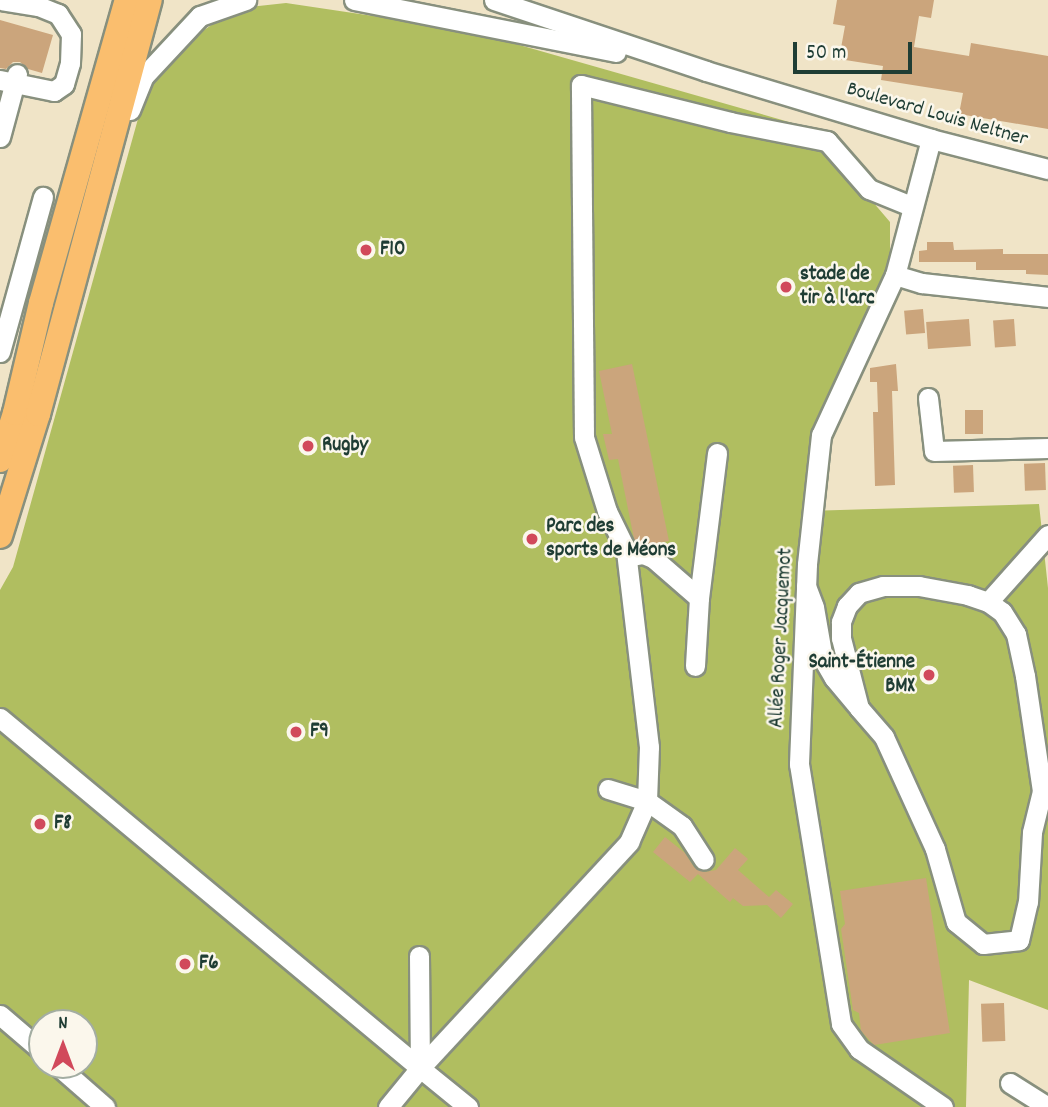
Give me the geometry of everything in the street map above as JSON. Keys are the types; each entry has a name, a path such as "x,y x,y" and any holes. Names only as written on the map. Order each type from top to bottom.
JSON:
{"main road":[{"path":"0,460 15,413 41,303 127,0"},
{"path":"0,536 38,414 150,0"}],"street":[{"path":"0,137 11,79 54,91 64,83 70,63 71,34 58,14 38,6 2,0"},
{"path":"101,178 144,76 200,16 246,0"},
{"path":"354,0 706,71"},
{"name":"Boulevard Louis Neltner","path":"494,0 706,71 931,139 1048,169"},
{"path":"388,1107 420,1068 629,842 647,801 649,747 627,557 607,511 584,437 581,85 730,122 827,141 869,189 911,206"},
{"name":"Allée Roger Jacquemot","path":"931,139 911,206 895,275 821,435 806,586 799,764 841,1024 859,1049 943,1107"},
{"path":"0,352 43,197"},
{"path":"895,275 922,283 1048,297"},
{"path":"928,398 934,451 1048,448"},
{"path":"695,666 699,598 717,453"},
{"path":"988,602 1048,535"},
{"path":"627,557 643,554 653,558 699,598"},
{"path":"806,586 814,607 822,659 859,708 884,737 935,849 957,922 970,936 983,943 1019,940 1028,902 1032,832 1042,791 1040,766 1016,634 1002,612 988,602 919,586 883,586 859,593 847,606 841,630 859,708"},
{"path":"0,718 468,1107"},
{"path":"608,789 647,801 682,826 704,860"},
{"path":"419,956 420,1068"},
{"path":"0,1015 28,1039"},
{"path":"73,1079 106,1107"},
{"path":"1010,1083 1048,1107"}],"green space":[{"name":"Parc des sports de Méons","path":"286,3 467,30 796,124 837,160 890,222 890,268 820,414 807,511 1039,504 1048,588 1048,1010 969,980 966,1107 0,1107 0,590 13,567 148,83 184,44 220,19 249,7"}],"building":[{"path":"837,0 934,0 931,18 919,16 914,47 969,56 971,43 1048,56 1048,129 959,114 963,93 881,80 883,66 839,59 845,26 833,24"},
{"path":"0,20 53,35 42,73 28,69 20,62 13,62 6,69 0,68"},
{"path":"927,242 953,242 954,250 1003,249 1003,254 1048,254 1048,275 1026,274 1026,270 976,270 976,262 919,262 919,251 927,250"},
{"path":"923,309 925,333 906,335 904,311"},
{"path":"969,319 971,346 928,349 926,322"},
{"path":"1014,319 1016,346 995,347 993,320"},
{"path":"632,364 669,541 651,544 636,543 634,539 618,459 609,460 603,434 612,434 599,371"},
{"path":"896,364 898,391 892,391 895,485 875,486 873,412 878,412 877,382 870,382 870,368"},
{"path":"965,410 983,410 983,434 965,434"},
{"path":"1045,463 1046,490 1025,491 1024,464"},
{"path":"973,465 974,492 954,493 953,466"},
{"path":"665,837 685,853 694,867 704,872 716,870 735,848 748,859 738,870 769,897 776,890 793,904 781,918 767,905 743,906 733,898 730,902 698,874 690,882 653,852"},
{"path":"926,878 950,1033 874,1045 861,1031 859,1013 853,1010 841,929 845,924 840,891"},
{"path":"1004,1003 1005,1041 982,1042 981,1004"}],"place":[{"name":"F10","path":"366,250"},
{"name":"stade de tir à l'arc","path":"786,287"},
{"name":"Rugby","path":"308,446"},
{"name":"Parc des sports de Méons","path":"532,539"},
{"name":"Saint-Étienne BMX","path":"929,675"},
{"name":"F9","path":"296,732"},
{"name":"F8","path":"40,824"},
{"name":"F6","path":"185,964"}]}
